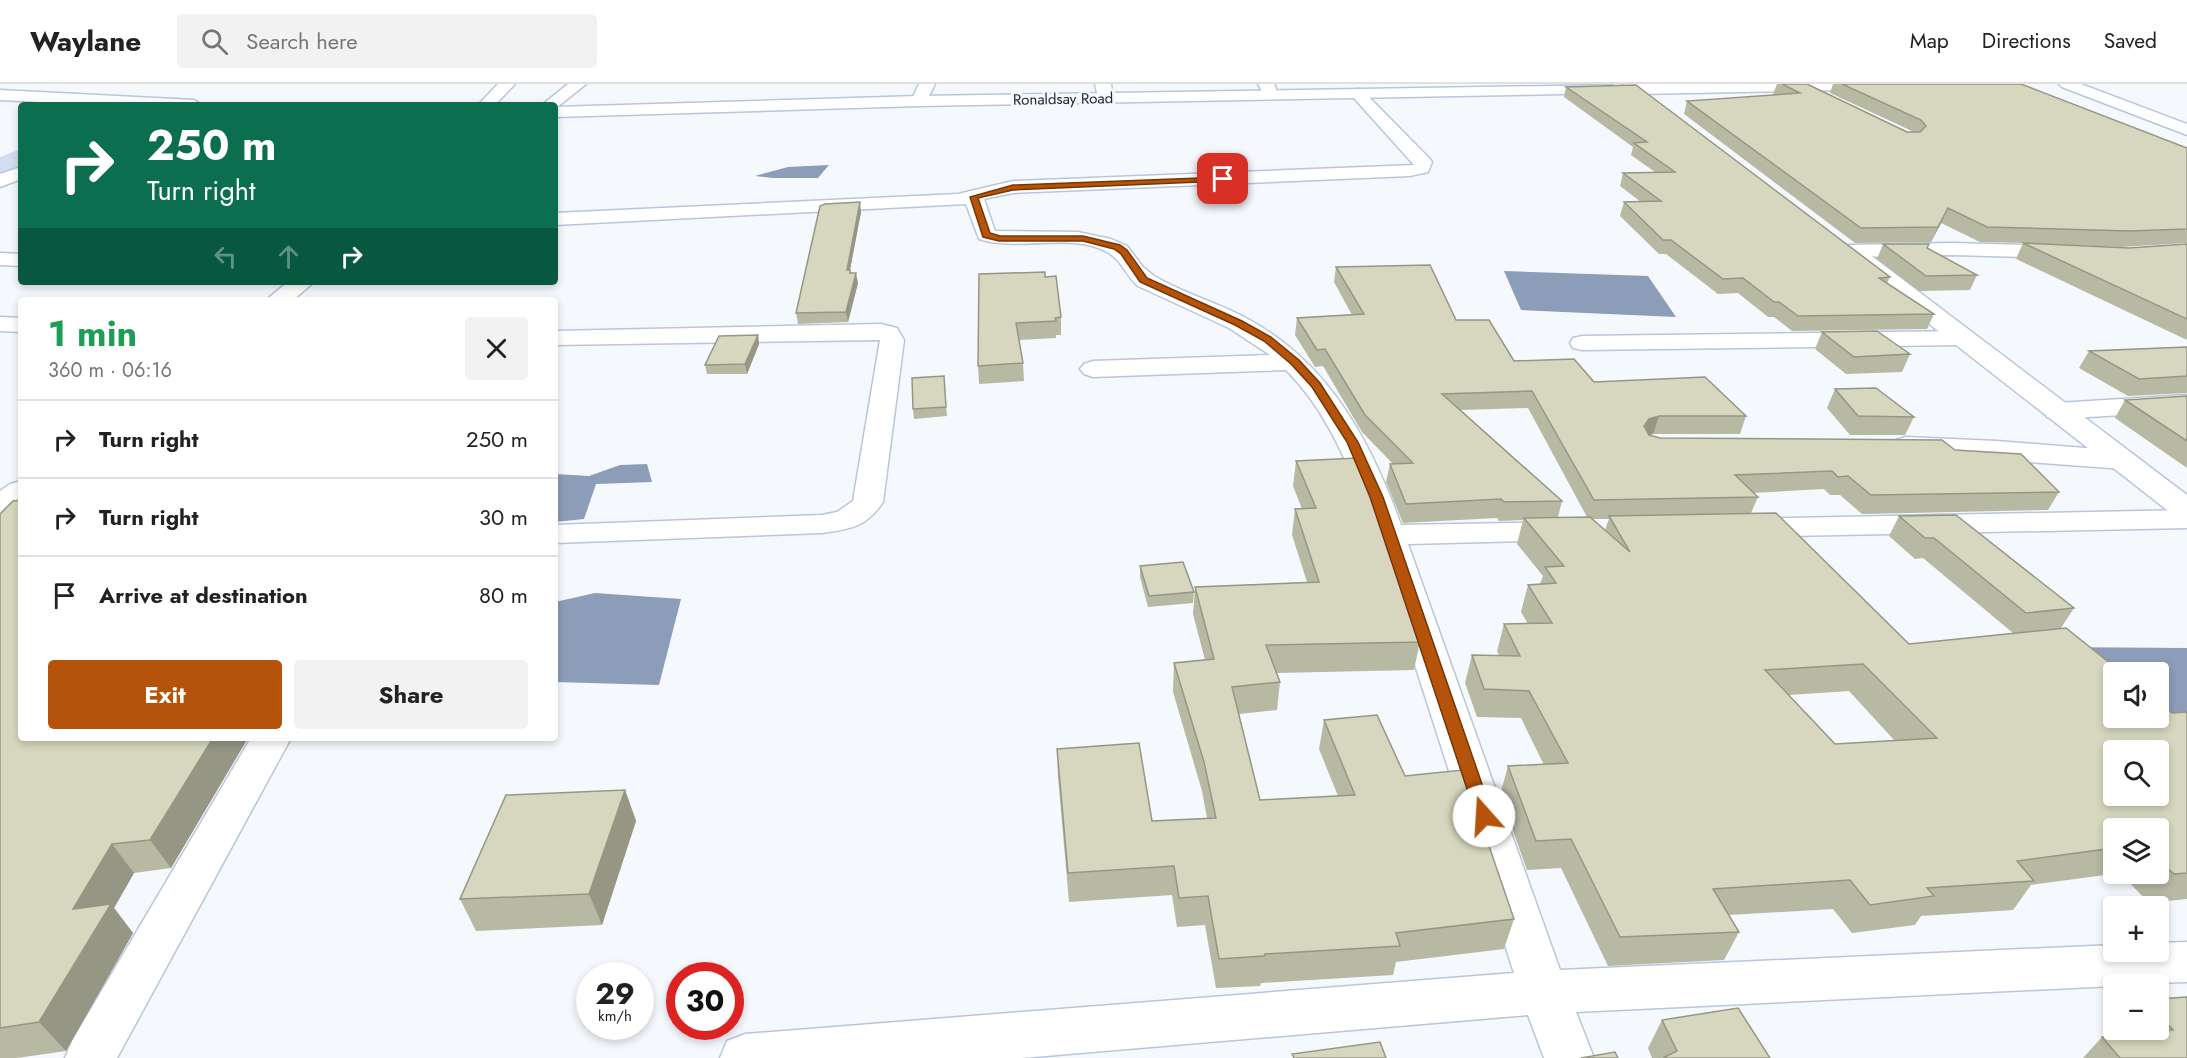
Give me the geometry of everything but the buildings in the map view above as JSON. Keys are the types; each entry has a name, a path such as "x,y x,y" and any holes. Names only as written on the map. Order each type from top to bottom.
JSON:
{"street":[{"path":"489,102 507,84"},
{"path":"554,102 578,84"},
{"path":"919,101 927,84"},
{"name":"Ronaldsay Road","path":"558,112 919,101 1104,91 1269,90 1358,94 1455,88 1895,84"},
{"path":"2067,84 2187,130"},
{"path":"1798,86 1828,100"},
{"path":"1634,87 1666,110"},
{"path":"558,219 958,200 1013,187 1410,171 1422,168 1423,162 1358,94"},
{"path":"1,96 128,102"},
{"path":"0,181 18,173"},
{"path":"974,197 983,231 991,237 1083,239 1117,247 1124,252 1143,280 1238,323 1267,339 1295,362 1316,386 1352,442 1376,497 1544,992 1569,1058"},
{"path":"1831,237 2187,510"},
{"path":"1849,251 2004,250 2085,253"},
{"path":"0,259 18,260"},
{"path":"282,297 299,285"},
{"path":"0,324 18,325"},
{"path":"558,338 881,331 888,333 892,340 868,502 856,517 822,524 558,534"},
{"path":"1582,343 1962,338"},
{"path":"1093,369 1295,362"},
{"path":"2057,411 2187,403"},
{"path":"1874,446 1997,450 2123,460"},
{"path":"0,505 18,492"},
{"path":"1722,528 2187,519"},
{"path":"1389,535 1591,531"},
{"path":"90,1058 270,741"},
{"path":"746,1058 1544,992 2187,962"}],"shaded area":[{"path":"18,150 18,167 0,175 0,157"},
{"path":"829,165 818,178 755,176 788,167"},
{"path":"1504,271 1648,276 1676,317 1521,310"},
{"path":"647,464 652,482 596,484 584,519 558,522 558,474 589,476 620,465"},
{"path":"595,593 681,599 659,685 558,682 558,601"},
{"path":"2047,647 2187,648 2187,738 2152,728 2169,728 2169,662 2103,662 2103,668"}],"route":[{"path":"1223,179 1013,187 974,197 986,235 999,239 1083,239 1117,247 1124,252 1143,280 1238,323 1267,339 1295,362 1316,386 1352,442 1376,497 1484,816"}]}
